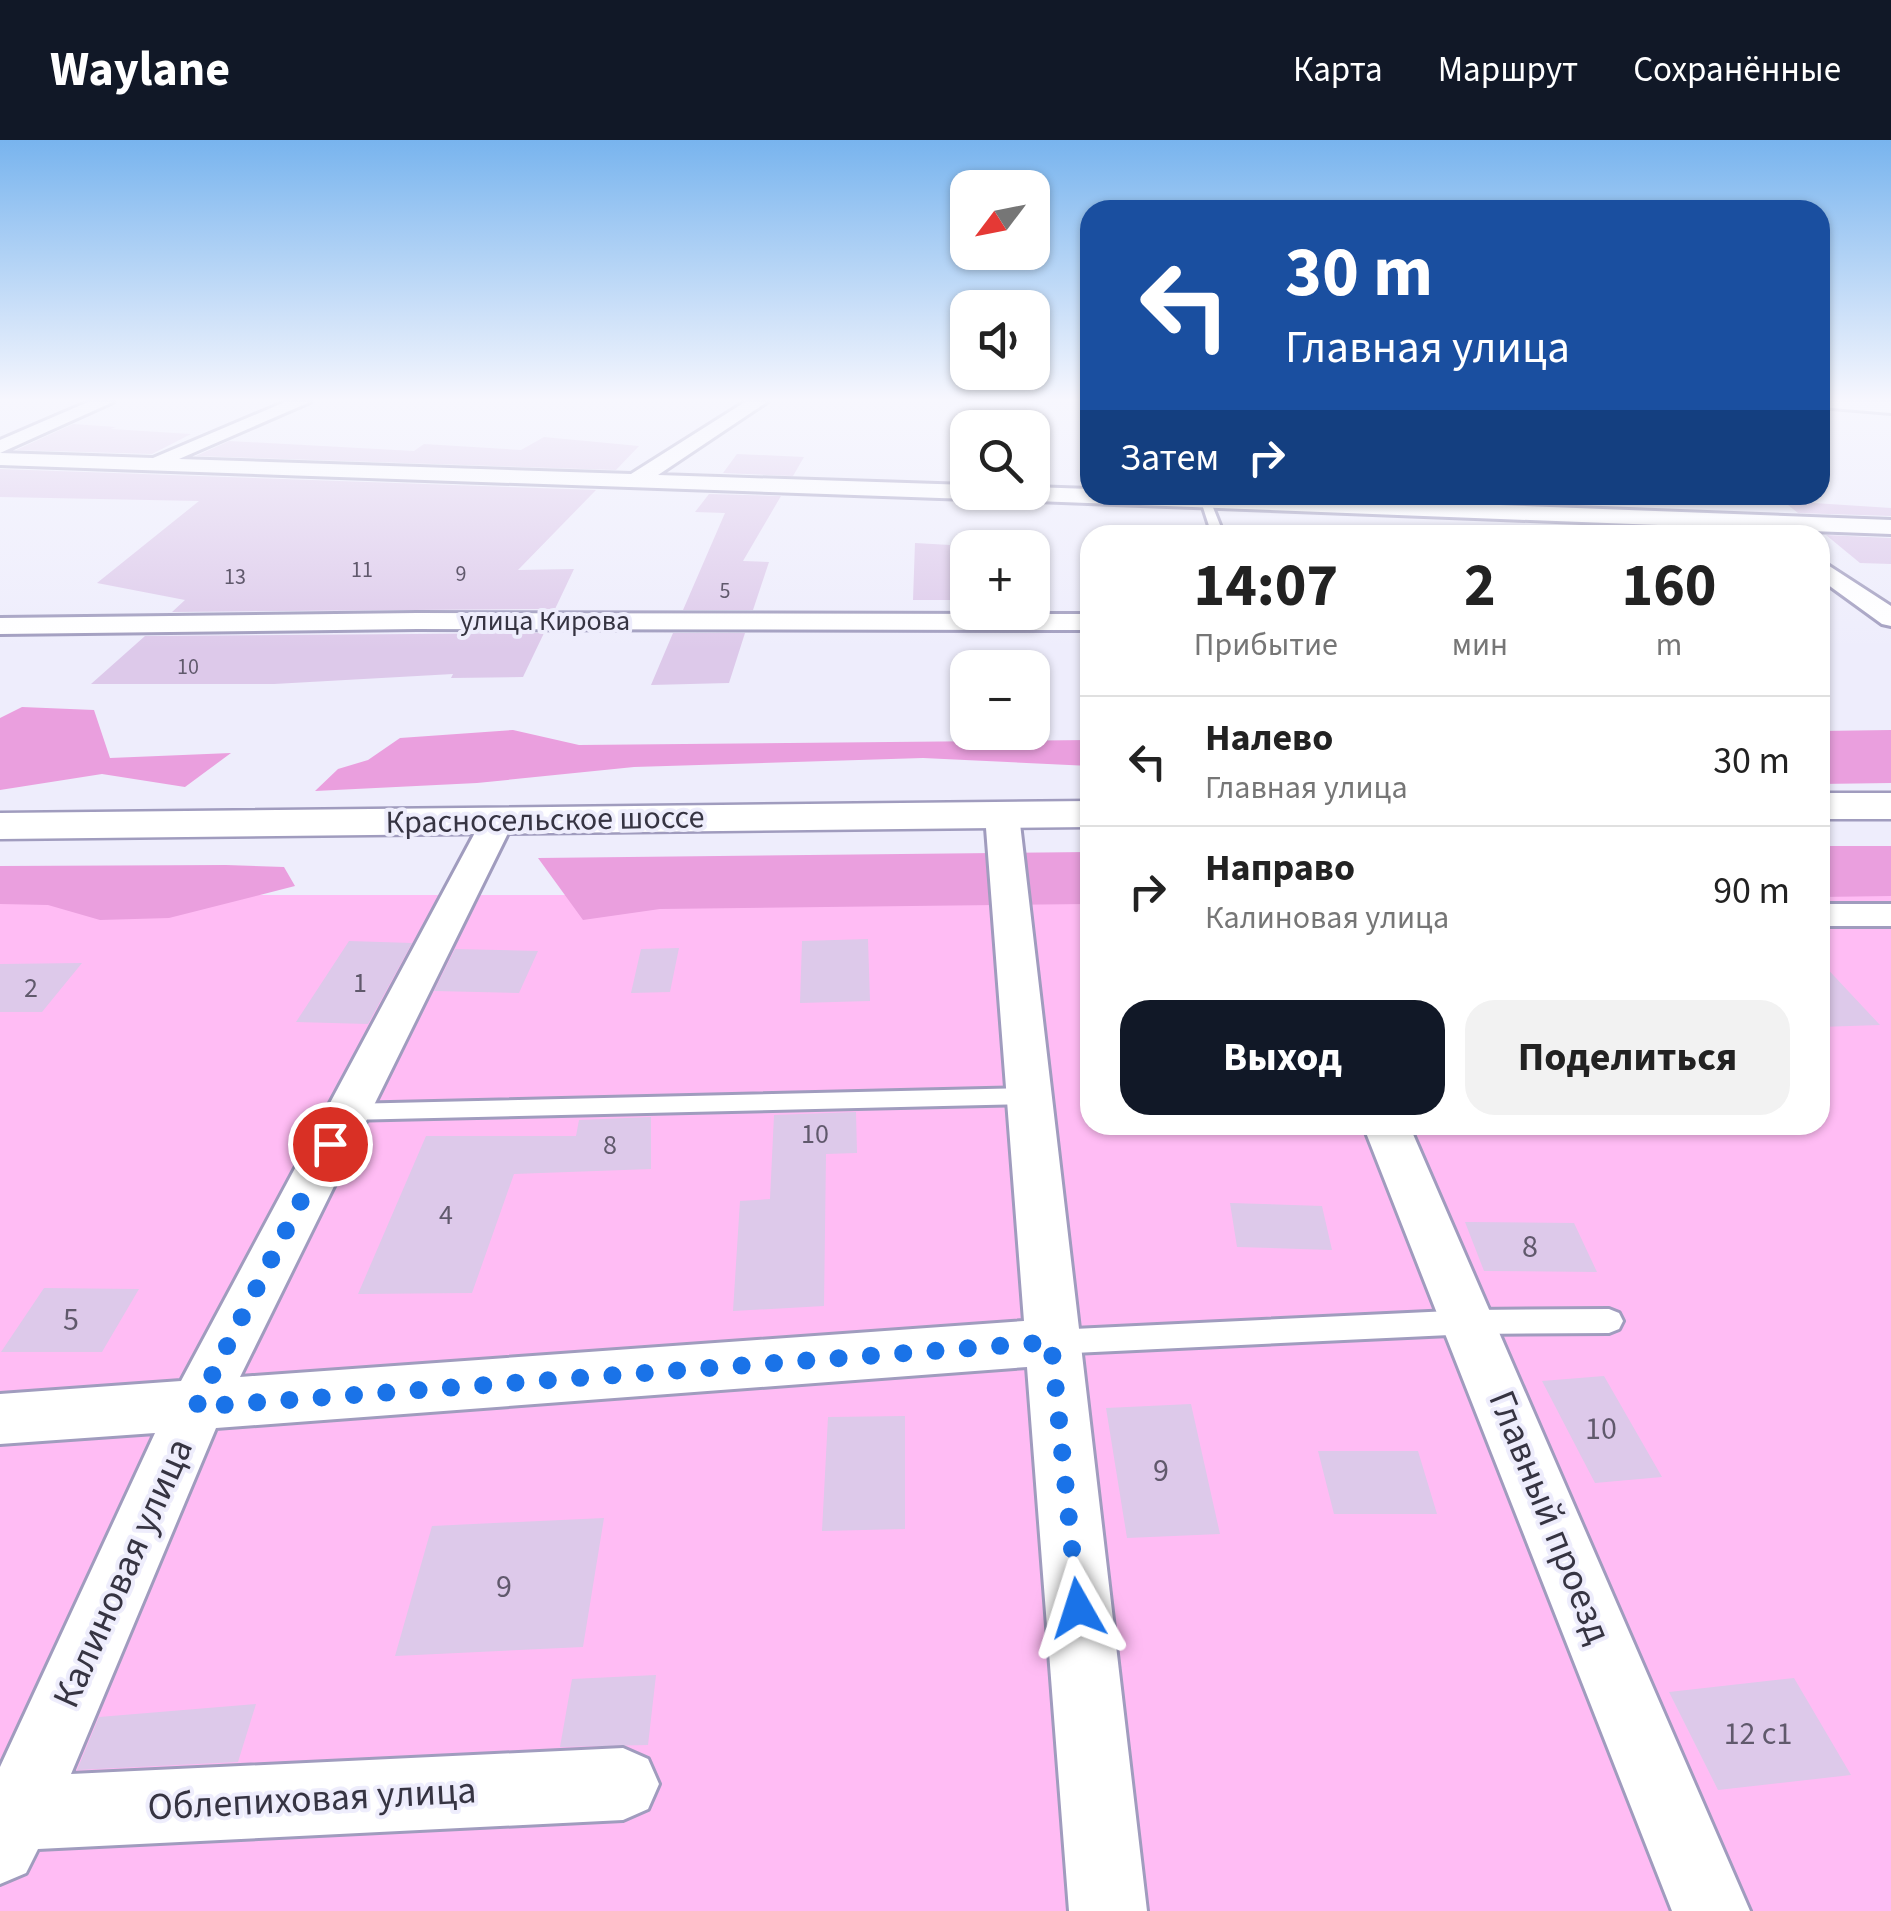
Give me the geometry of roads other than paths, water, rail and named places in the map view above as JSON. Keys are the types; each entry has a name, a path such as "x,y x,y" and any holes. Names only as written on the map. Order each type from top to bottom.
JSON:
{"highway":[{"path":"1830,806 1891,806"},
{"name":"Красносельское шоссе","path":"0,826 1080,814"}],"street":[{"path":"765,485 950,491"},
{"path":"1050,494 1080,495"},
{"path":"1541,505 1891,527"},
{"path":"1745,505 1760,525"},
{"path":"1830,574 1891,618"},
{"name":"улица Кирова","path":"0,626 417,621 1080,622"},
{"path":"1002,815 1108,1911"},
{"name":"Калиновая улица","path":"6,1825 196,1407 448,925 497,820"},
{"path":"1830,914 1891,915"},
{"name":"Главный проезд","path":"1390,1135 1712,1911"},
{"path":"0,1419 1051,1342"},
{"name":"Облепиховая улица","path":"6,1825 624,1784"}],"lane":[{"path":"1195,505 1210,525"},
{"path":"347,1112 1028,1096"},
{"path":"1051,1342 1470,1322 1610,1321"}]}
